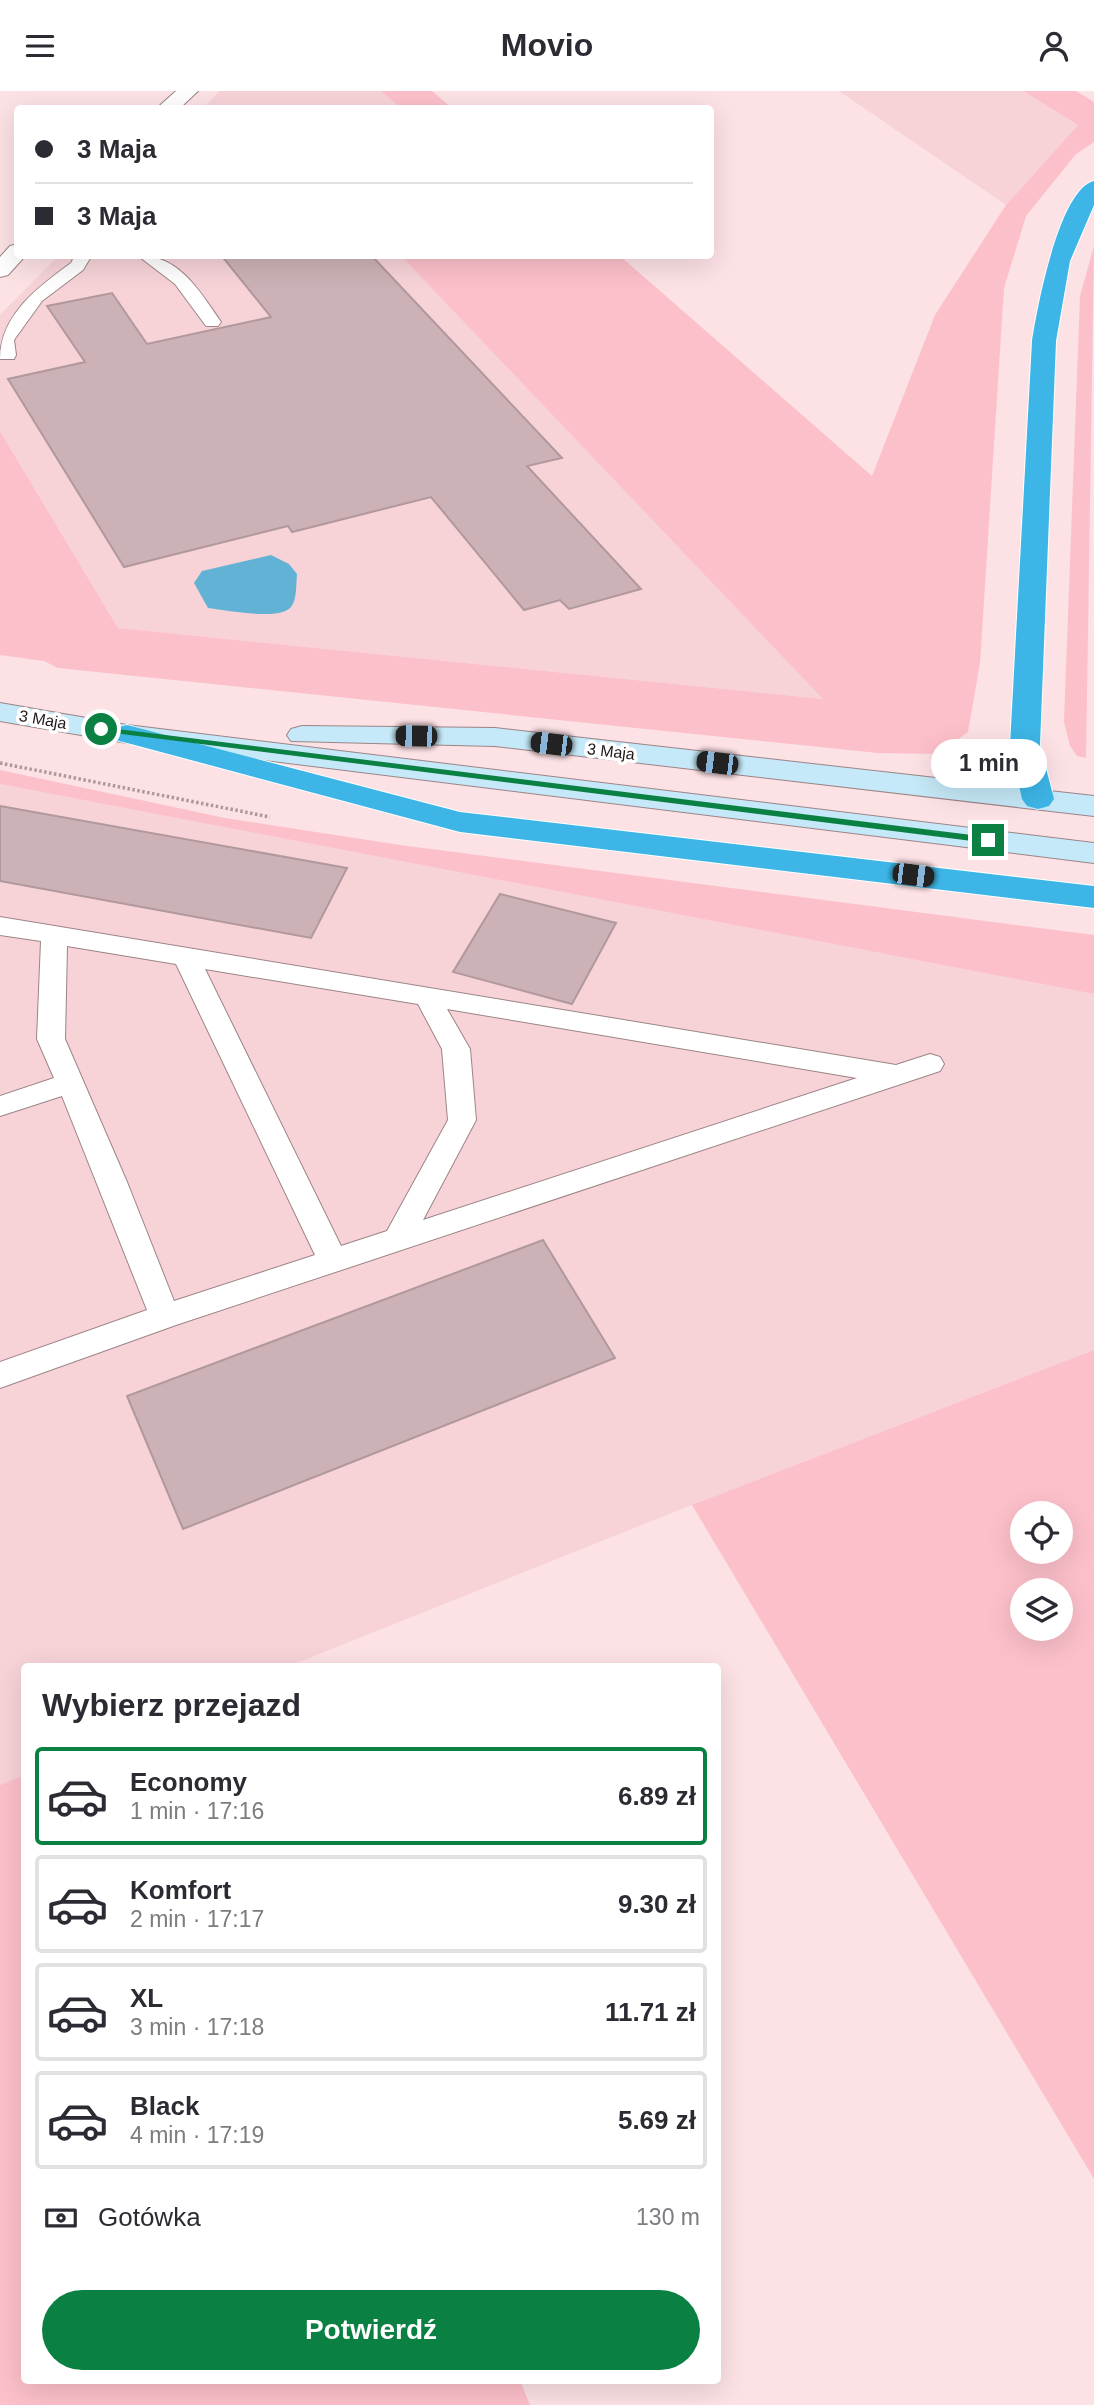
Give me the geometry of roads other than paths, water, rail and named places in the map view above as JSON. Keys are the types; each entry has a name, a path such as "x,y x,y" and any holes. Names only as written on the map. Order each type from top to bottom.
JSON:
{"highway":[{"path":"1038,799 1025,745 1044,341 1050,293 1061,249 1094,187"},
{"path":"127,734 460,822 1094,897"}],"main road":[{"name":"3 Maja","path":"0,712 127,734 1091,848"},
{"name":"3 Maja","path":"127,734 495,737 1094,806"},
{"path":"1038,799 1091,848"}],"street":[{"path":"171,105 188,91"},
{"path":"0,270 14,255"}],"lane":[{"path":"7,355 5,340 36,297 77,266 81,259"},
{"path":"150,259 180,281 212,322"},
{"path":"0,926 898,1075"},
{"path":"54,935 51,1039 165,1316"},
{"path":"186,957 333,1261"},
{"path":"397,1240 462,1120 456,1049 427,997"},
{"path":"0,1375 165,1316 930,1064"},
{"path":"0,1106 70,1083"}],"water":[{"path":"271,555 289,564 297,574 291,607 285,611 264,614 208,608 194,583 202,571"}]}
